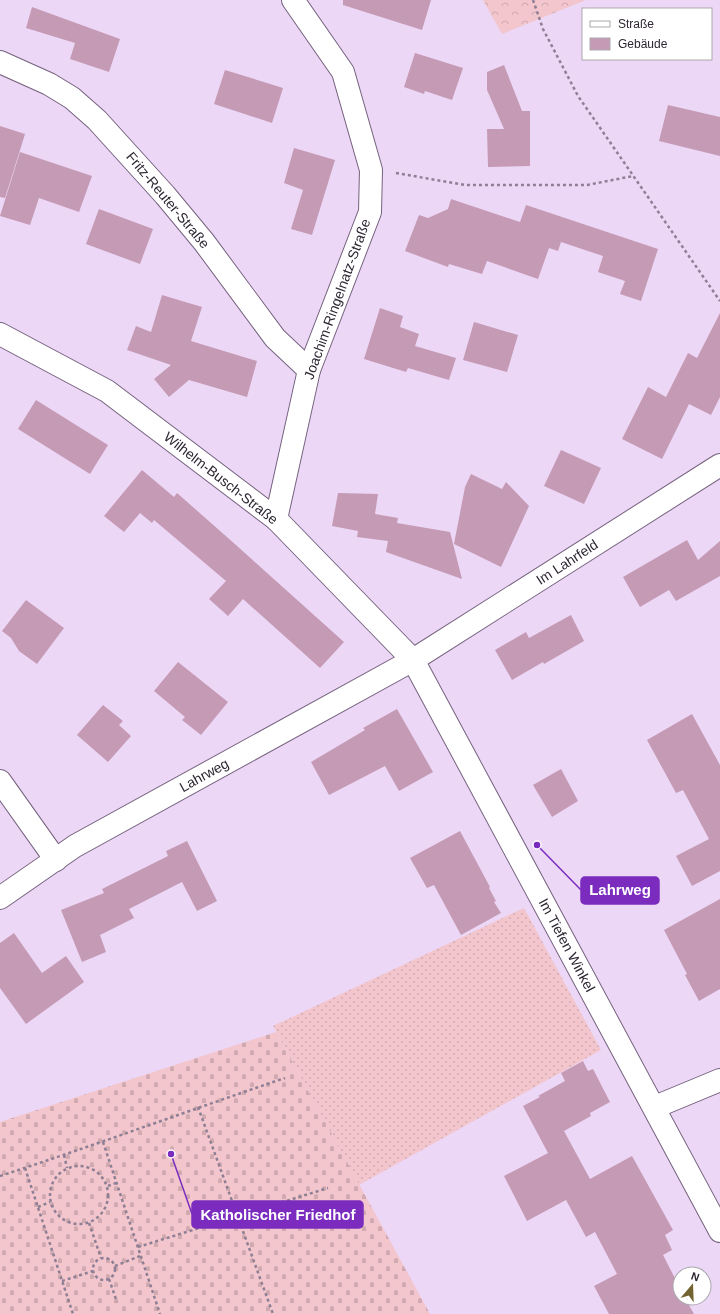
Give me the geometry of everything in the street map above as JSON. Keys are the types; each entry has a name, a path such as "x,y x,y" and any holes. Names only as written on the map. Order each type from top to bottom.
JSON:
{"street":[{"name":"Joachim-Ringelnatz-Straße","path":"276,519 309,370 370,212 371,170 343,72 293,0"},
{"name":"Fritz-Reuter-Straße","path":"0,62 49,84 72,98 97,120 149,176 199,236 275,338 309,370"},
{"name":"Wilhelm-Busch-Straße","path":"0,334 107,391 276,519 414,660"},
{"name":"Im Lahrfeld","path":"414,660 720,465"},
{"name":"Lahrweg","path":"0,898 75,846 414,660"},
{"name":"Im Tiefen Winkel","path":"414,660 720,1231"},
{"path":"0,781 56,860"},
{"path":"654,1107 720,1080"}],"path":[{"path":"533,0 543,29 578,96 720,301"},
{"path":"371,170 465,185 587,185 633,176"},
{"path":"0,1176 103,1142 198,1107 285,1078"},
{"path":"198,1107 274,1314"},
{"path":"103,1142 160,1314"},
{"path":"64,1155 67,1168"},
{"path":"77,1165 94,1169 102,1176 108,1186 109,1196 106,1207 101,1216 89,1223 80,1225 65,1221 60,1218 50,1202 50,1190 53,1181 60,1172 77,1165"},
{"path":"25,1168 73,1314"},
{"path":"108,1186 116,1183"},
{"path":"138,1248 328,1188"},
{"path":"38,1207 50,1202"},
{"path":"89,1223 101,1258"},
{"path":"115,1266 140,1256"},
{"path":"101,1258 110,1260 115,1266 113,1276 109,1279 104,1280 99,1278 93,1271 95,1262 101,1258"},
{"path":"62,1281 93,1271"},
{"path":"109,1279 117,1302"}],"green space":[{"path":"483,0 586,0 502,34"},
{"path":"524,908 601,1050 359,1185 273,1026"},
{"path":"276,1032 430,1314 0,1314 0,1122"}],"building":[{"path":"343,0 431,0 422,30 343,5"},
{"path":"32,7 120,39 109,72 70,59 75,43 26,28"},
{"path":"415,53 463,68 452,100 425,91 424,94 404,87"},
{"path":"504,65 522,111 530,111 530,166 488,167 487,129 504,129 487,90 487,72"},
{"path":"225,70 283,88 272,123 214,104"},
{"path":"668,105 720,117 720,156 659,141"},
{"path":"0,126 25,134 5,198 0,197"},
{"path":"294,148 335,160 312,235 291,229 303,190 284,183"},
{"path":"20,152 92,176 79,212 39,198 30,225 0,216"},
{"path":"451,199 520,222 526,205 658,249 641,301 620,294 625,281 598,272 603,256 561,242 558,251 549,248 538,279 487,261 482,274 449,264 448,267 405,251 419,215 428,218 448,209"},
{"path":"99,209 153,229 140,264 86,244"},
{"path":"162,295 202,307 191,341 257,361 247,397 189,380 169,397 154,379 171,365 127,350 136,326 151,332"},
{"path":"380,308 403,316 400,327 419,334 415,346 456,358 449,380 408,368 406,372 364,359"},
{"path":"720,313 720,397 711,415 689,404 662,459 622,439 648,387 666,397 688,353 697,358"},
{"path":"474,322 518,335 507,372 463,360"},
{"path":"36,400 108,445 90,474 18,429"},
{"path":"561,450 601,468 584,504 544,486"},
{"path":"142,470 174,497 177,493 344,642 320,668 243,599 228,616 209,599 226,581 154,520 152,523 140,513 124,532 104,516"},
{"path":"471,474 502,489 506,482 529,506 501,567 454,544 465,487"},
{"path":"338,493 378,494 375,514 398,518 397,523 450,532 462,579 386,552 388,541 357,537 358,531 332,526"},
{"path":"687,540 698,560 720,541 720,576 676,601 669,590 640,607 623,577"},
{"path":"26,600 64,628 37,664 19,651 11,638 2,631"},
{"path":"571,615 584,641 512,680 495,650 526,632 529,638"},
{"path":"178,662 228,702 201,735 182,720 185,717 154,691"},
{"path":"103,705 123,721 119,725 131,736 108,762 77,735"},
{"path":"397,709 433,772 399,791 385,766 329,795 311,762 365,730 363,728"},
{"path":"692,714 720,765 720,871 692,886 676,856 709,839 683,790 676,793 647,740"},
{"path":"561,769 578,801 552,817 533,785"},
{"path":"460,831 490,887 489,888 496,901 494,902 501,913 461,935 434,885 427,888 410,858"},
{"path":"187,841 217,901 197,911 182,882 129,909 134,918 100,935 106,952 82,962 61,910 104,893 102,889 168,856 166,851"},
{"path":"720,899 720,989 699,1001 664,930"},
{"path":"14,933 42,973 66,956 84,982 26,1024 0,988 0,943"},
{"path":"583,1061 588,1071 593,1069 610,1102 590,1113 591,1116 564,1131 590,1179 632,1156 673,1230 665,1235 672,1250 663,1255 672,1272 672,1306 690,1306 694,1314 609,1314 594,1286 617,1274 595,1232 586,1237 566,1200 527,1221 504,1176 548,1153 523,1106 565,1081 561,1073"}],"place":[{"name":"Lahrweg","path":"537,845"},
{"name":"Katholischer Friedhof","path":"171,1154"}]}
